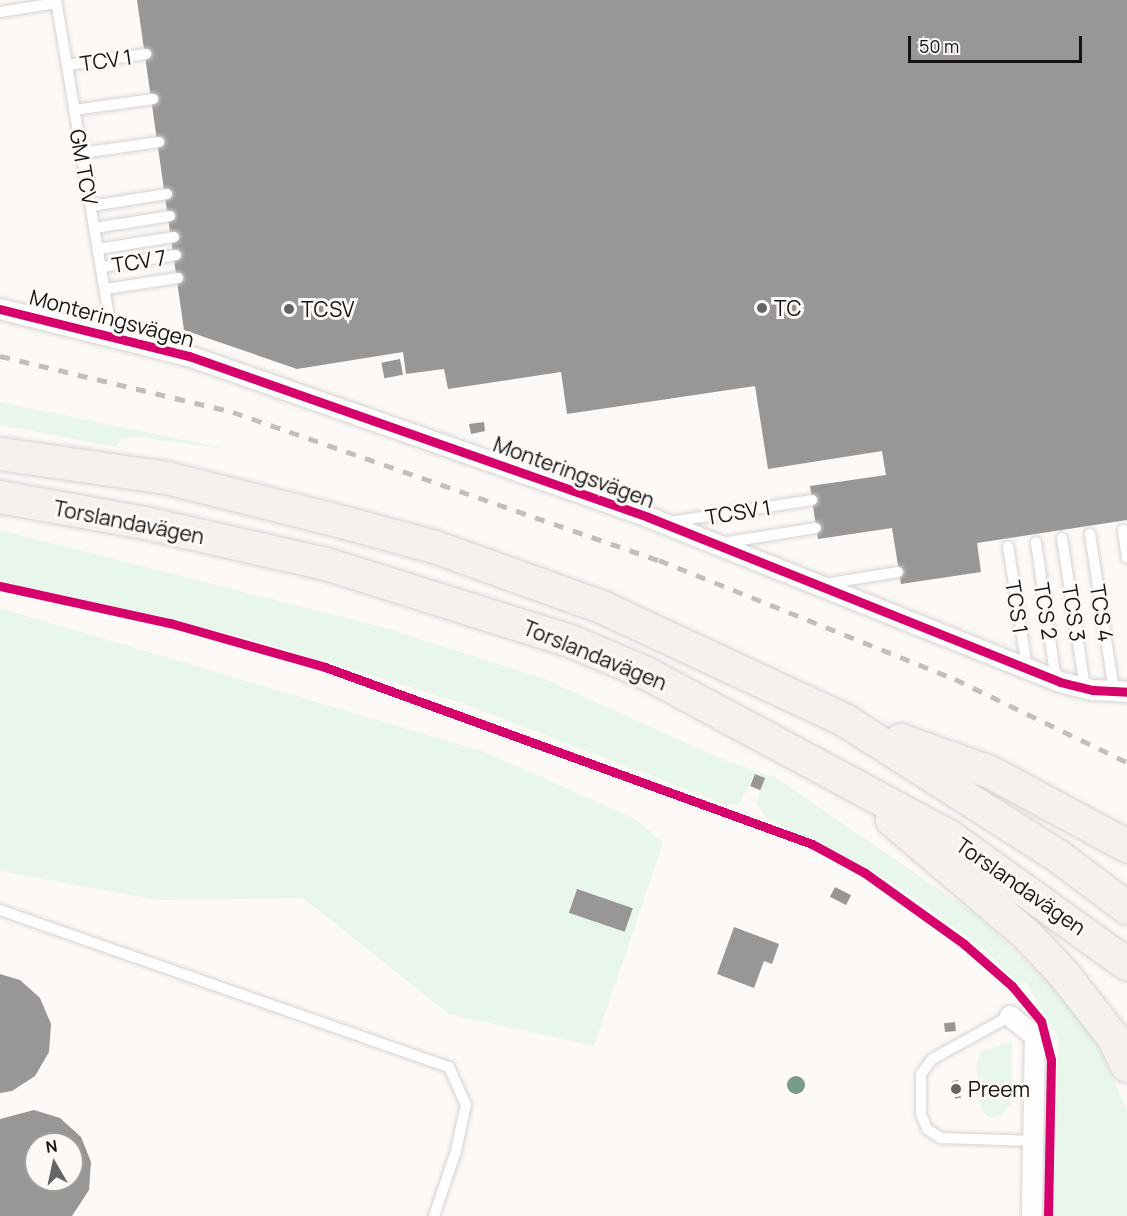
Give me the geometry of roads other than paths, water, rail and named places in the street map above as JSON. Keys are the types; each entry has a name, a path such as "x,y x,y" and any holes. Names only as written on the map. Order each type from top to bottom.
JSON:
{"main road":[{"name":"Torslandavägen","path":"0,454 167,478 435,547 604,608 846,721 1049,850 1127,908"},
{"name":"Torslandavägen","path":"0,497 145,523 326,564 570,641 646,673 829,768 950,837 1127,964"},
{"path":"846,721 990,771 1127,846"},
{"path":"829,768 1025,933 1088,1002 1127,1066"}],"street":[{"name":"Monteringsvägen","path":"0,309 112,335 200,360 663,523 1056,680 1085,689 1120,692"},
{"path":"1010,1016 1035,1036 1032,1216"}],"lane":[{"path":"0,12 51,2"},
{"name":"GM TCV","path":"51,2 67,66 112,335"},
{"name":"TCV 1","path":"67,66 146,54"},
{"path":"74,110 153,99"},
{"path":"82,153 159,142"},
{"path":"91,206 167,194"},
{"path":"95,228 170,216"},
{"path":"98,249 174,237"},
{"name":"TCV 7","path":"101,267 176,255"},
{"path":"105,289 178,278"},
{"name":"TCSV 1","path":"663,523 812,501"},
{"path":"717,544 816,528"},
{"path":"1123,530 1127,558"},
{"name":"TCS 4","path":"1090,534 1120,692"},
{"name":"TCS 3","path":"1062,537 1085,689"},
{"name":"TCS 2","path":"1035,542 1056,680"},
{"name":"TCS 1","path":"1008,546 1027,668"},
{"path":"818,585 898,572"},
{"path":"0,910 449,1067 466,1105 456,1151 434,1216"},
{"path":"1010,1016 932,1059 921,1074 921,1114 927,1129 941,1138 1035,1141"}],"railway":[{"path":"0,356 233,412 659,560 955,679 1127,762"}],"place":[{"name":"TC","path":"762,308"},
{"name":"TCSV","path":"289,309"},
{"name":"Preem","path":"956,1089"}]}
